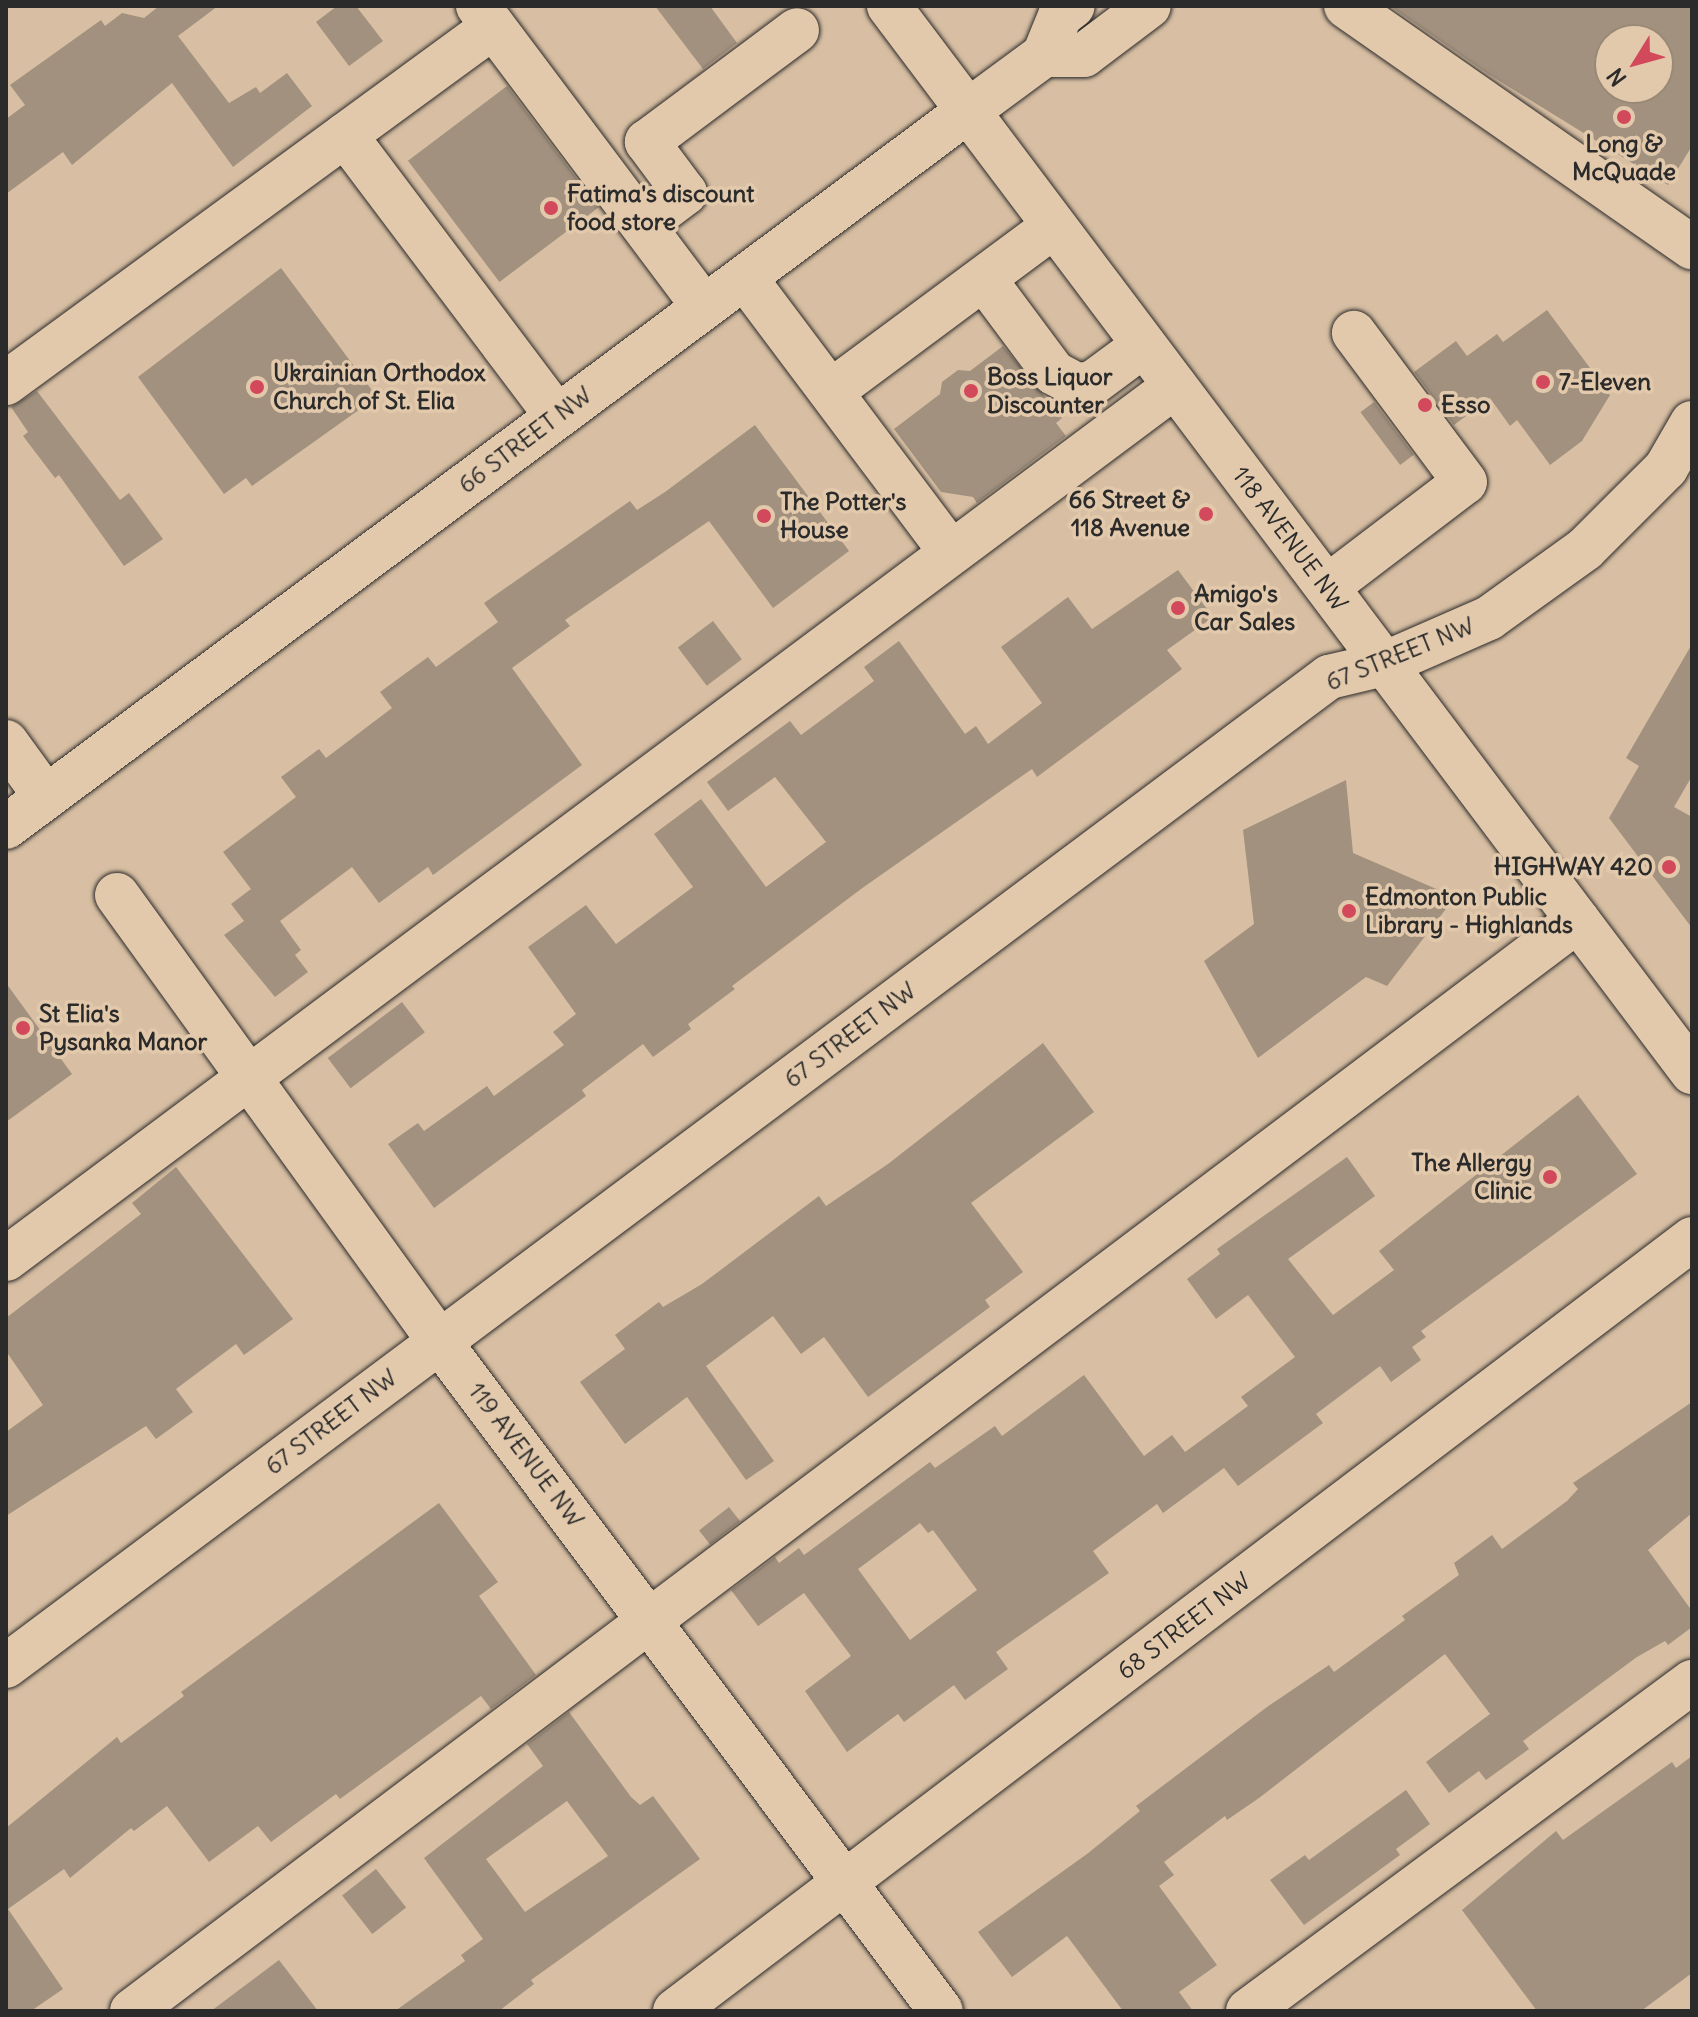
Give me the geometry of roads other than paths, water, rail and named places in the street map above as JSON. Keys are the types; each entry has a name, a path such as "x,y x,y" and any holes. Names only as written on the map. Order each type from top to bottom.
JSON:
{"street":[{"name":"118 AVENUE NW","path":"889,6 1578,920 1689,1061"},
{"path":"1073,6 1060,16 1044,55 1084,55 1149,6"},
{"path":"1346,6 1692,247"},
{"path":"6,383 345,135 486,16 704,307"},
{"path":"643,225 685,193 647,142 797,30"},
{"name":"66 STREET NW","path":"6,827 1044,55"},
{"path":"345,135 557,416"},
{"path":"833,390 1054,226"},
{"path":"745,278 833,390 951,552"},
{"path":"984,279 1054,373 1078,386 1094,382 1144,345"},
{"path":"1327,587 1465,482 1354,333"},
{"path":"1094,382 1124,426"},
{"path":"6,1259 1175,386"},
{"name":"67 STREET NW","path":"6,1666 1329,677 1384,664 1489,618 1585,549 1679,476 1692,423"},
{"path":"6,742 46,797"},
{"name":"119 AVENUE NW","path":"117,895 439,1341 941,2011"},
{"path":"132,2011 1578,920"},
{"name":"68 STREET NW","path":"675,2011 847,1884 1692,1239"},
{"path":"1248,2011 1692,1682"}],"place":[{"name":"Long & McQuade","path":"1624,117"},
{"name":"Fatima's discount food store","path":"551,208"},
{"name":"7-Eleven","path":"1543,382"},
{"name":"Ukrainian Orthodox Church of St. Elia","path":"257,387"},
{"name":"Boss Liquor Discounter","path":"971,391"},
{"name":"Esso","path":"1425,405"},
{"name":"66 Street & 118 Avenue","path":"1206,514"},
{"name":"The Potter's House","path":"764,516"},
{"name":"Amigo's Car Sales","path":"1178,608"},
{"name":"HIGHWAY 420","path":"1669,867"},
{"name":"Edmonton Public Library - Highlands","path":"1349,911"},
{"name":"St Elia's Pysanka Manor","path":"23,1028"},
{"name":"The Allergy Clinic","path":"1550,1177"}]}
